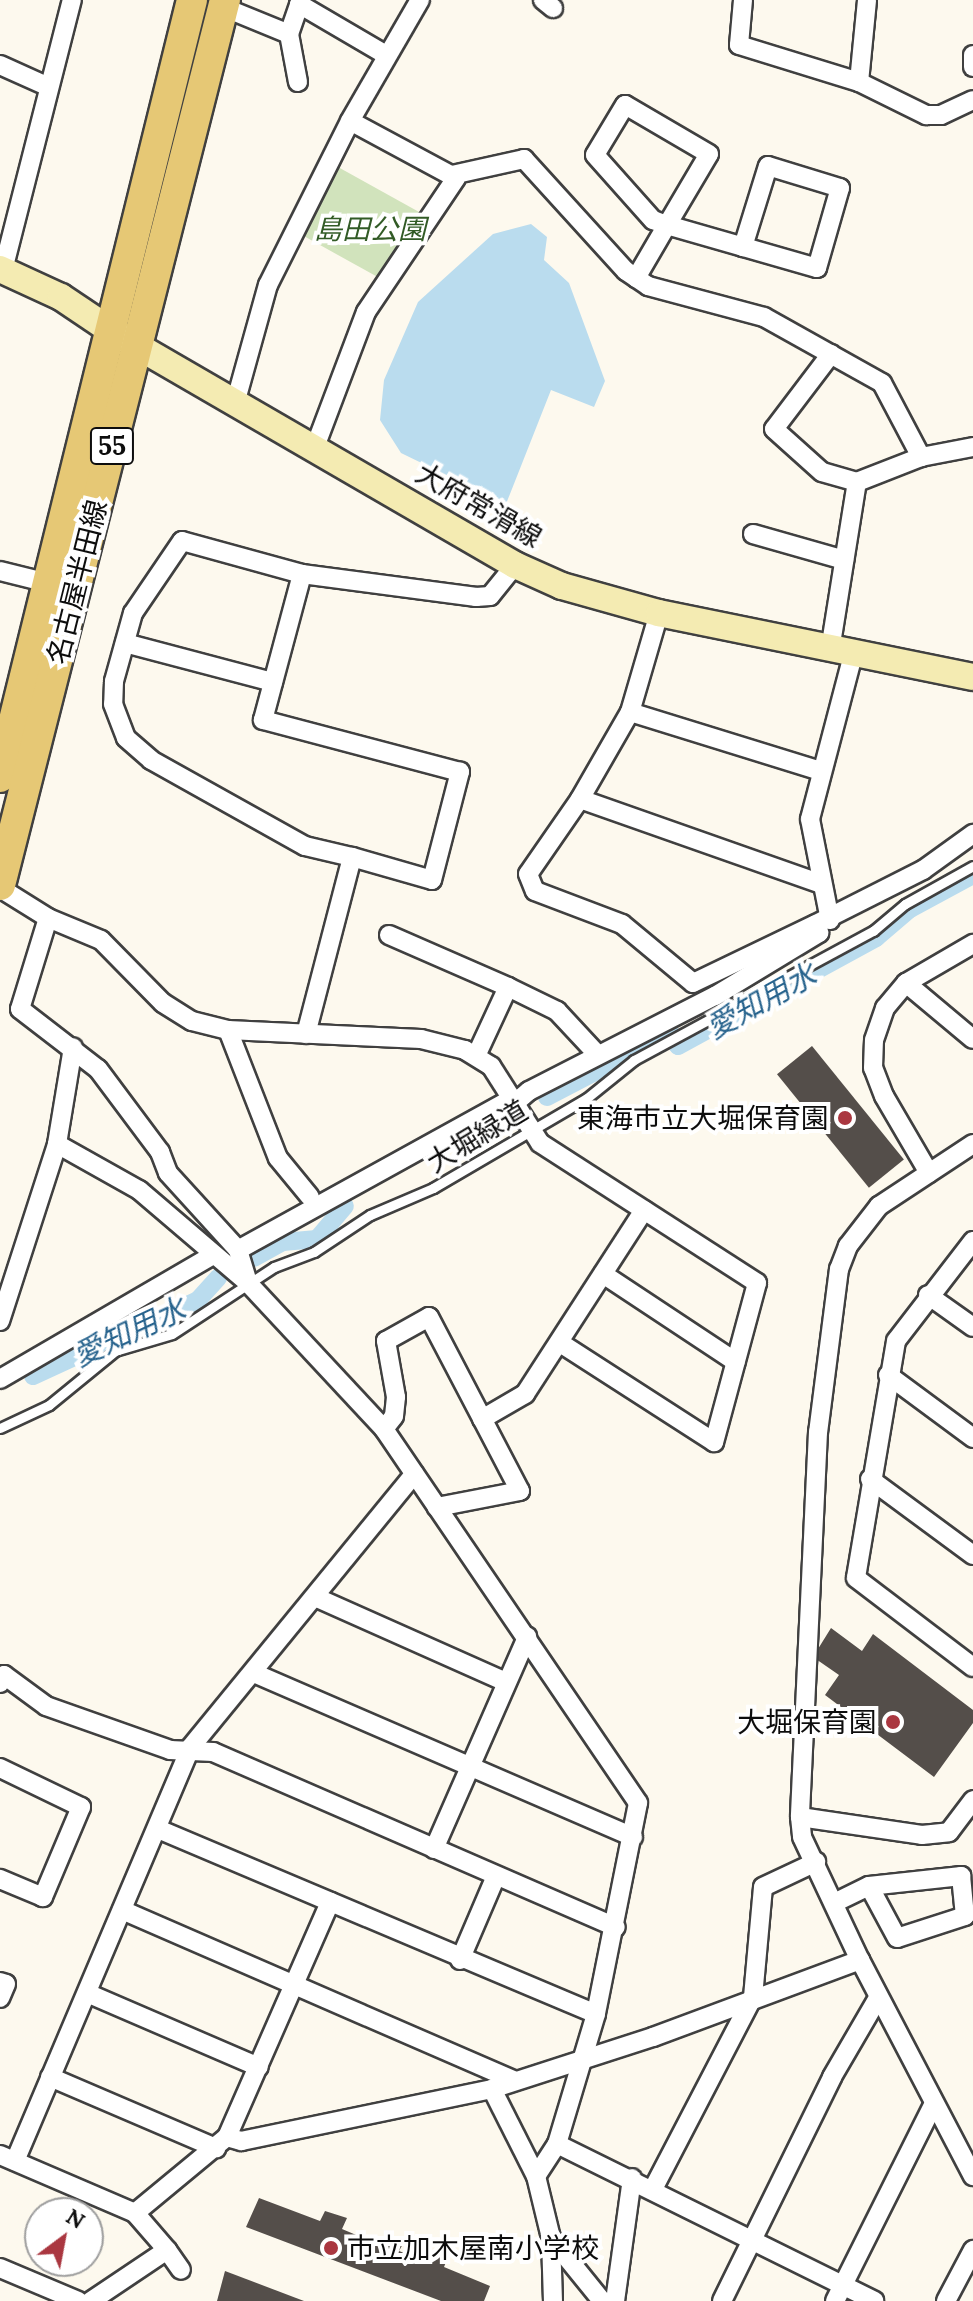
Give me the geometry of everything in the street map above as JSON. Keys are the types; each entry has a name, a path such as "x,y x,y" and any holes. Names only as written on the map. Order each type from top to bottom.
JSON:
{"main road":[{"name":"名古屋半田線","path":"0,887 125,339 192,0"},
{"name":"名古屋半田線","path":"0,777 48,583 125,339 224,4"},
{"name":"大府常滑線","path":"2,269 61,297 125,339 236,400 515,565 562,586 659,613 973,677"}],"street":[{"path":"2,269 72,0"},
{"path":"236,400 268,285 350,121 420,0"},
{"path":"743,0 739,45 859,82 926,115 941,115 973,100"},
{"path":"859,82 867,0"},
{"path":"298,82 289,34 300,2 386,55"},
{"path":"224,4 289,34"},
{"path":"973,55 973,67"},
{"path":"0,65 49,87"},
{"path":"636,278 667,225 709,154 625,105 595,155 653,220 667,225 743,247 817,268 840,188 768,166 743,247"},
{"path":"315,447 366,312 456,178 350,121"},
{"path":"452,175 524,159 636,278 764,317 882,383 921,457"},
{"path":"831,354 774,429 822,472 857,482 921,457 973,447"},
{"path":"238,1250 597,1054 715,996 819,933 823,922 822,884 810,819 841,652 844,560 857,482"},
{"path":"753,534 844,560"},
{"path":"302,574 263,720 460,772 432,880 288,838 135,748 113,704 114,681 133,613 182,541 302,574 476,597 490,596 515,565"},
{"path":"0,571 48,583"},
{"path":"659,613 630,712 580,799 528,874 535,891 622,924 693,983 823,922 923,870 973,834"},
{"path":"125,643 273,682"},
{"path":"630,712 821,771"},
{"path":"580,799 822,884"},
{"path":"306,1034 352,857"},
{"path":"0,887 48,918 101,940 178,1014 228,1030 421,1039 476,1056 491,1066 550,1151 565,1155 757,1283 714,1442 559,1342"},
{"path":"48,918 20,1009 98,1069 160,1152 168,1173 238,1250 248,1283"},
{"path":"389,935 557,1011 597,1054"},
{"path":"929,1173 873,1068 879,1024 906,983 973,944"},
{"path":"906,983 973,1039"},
{"path":"476,1056 508,987"},
{"path":"228,1030 278,1158 310,1197"},
{"path":"0,1321 57,1144 73,1047"},
{"path":"57,1144 139,1190 198,1237 211,1256 248,1283 384,1429 638,1803 616,1927 596,2014 557,2144 536,2176"},
{"path":"973,1144 879,1206 865,1222 839,1269 829,1317 818,1432 800,1817 802,1837 878,1998 973,2176"},
{"path":"482,1419 525,1394 644,1210"},
{"path":"973,1241 928,1295 896,1341 870,1479 856,1578 973,1667"},
{"path":"0,1379 211,1256"},
{"path":"603,1274 736,1362"},
{"path":"928,1295 973,1327"},
{"path":"384,1429 394,1416 396,1397 386,1341 429,1317 520,1491 437,1507"},
{"path":"888,1375 973,1438"},
{"path":"181,2270 135,2213 7,2158 50,2077 190,1748 414,1474"},
{"path":"870,1479 973,1555"},
{"path":"315,1597 506,1682"},
{"path":"434,1849 468,1763 527,1637"},
{"path":"254,1673 633,1837"},
{"path":"0,1683 4,1675 46,1706 170,1750 190,1748 213,1752 616,1927"},
{"path":"0,1768 81,1807 43,1897 0,1879"},
{"path":"800,1817 922,1835 949,1832 973,1800"},
{"path":"158,1829 460,1960 596,2014"},
{"path":"653,2189 753,1997 763,1887 816,1862"},
{"path":"460,1960 496,1876"},
{"path":"834,1903 869,1886 967,1876 965,1916 897,1938 869,1886"},
{"path":"135,2213 221,2142 259,2067 330,1902"},
{"path":"122,1910 513,2080"},
{"path":"50,2077 221,2142 241,2141 492,2089 860,1960"},
{"path":"0,1982 6,1984 0,1998"},
{"path":"87,1993 259,2067"},
{"path":"722,2301 832,2077 878,1998"},
{"path":"492,2089 536,2176 551,2238 553,2301"},
{"path":"840,2293 934,2103"},
{"path":"557,2144 754,2239 840,2293 874,2301"},
{"path":"615,2301 632,2178"},
{"path":"551,2238 602,2301"},
{"path":"91,2301 167,2250"},
{"path":"946,2301 973,2250"},
{"path":"0,2268 78,2301"}],"lane":[{"name":"大堀緑道","path":"0,1428 49,1405 115,1351 172,1334 248,1283 314,1252 370,1215 433,1188 587,1098 639,1057 873,931 905,904 973,866"}],"green space":[{"name":"島田公園","path":"338,167 427,216 390,284 301,234"}],"water":[{"path":"531,224 547,237 544,260 569,283 605,381 594,407 551,390 506,504 401,453 380,420 384,380 418,302 493,234"}],"building":[{"path":"812,1046 904,1159 869,1188 777,1074"},
{"path":"831,1628 862,1651 873,1634 973,1710 973,1723 934,1777 825,1695 839,1675 813,1657"},
{"path":"259,2198 320,2221 325,2211 347,2218 342,2229 387,2248 391,2238 404,2242 399,2251 425,2261 430,2251 448,2257 444,2267 490,2286 484,2301 441,2301 246,2227"},
{"path":"225,2271 304,2301 217,2301"}],"waterway":[{"name":"愛知用水","path":"547,1097 670,1033 678,1046 876,938 910,909 973,875"},
{"name":"愛知用水","path":"254,1258 283,1242 317,1239 345,1206"},
{"name":"愛知用水","path":"33,1376 198,1300 218,1278"}],"place":[{"name":"東海市立大堀保育園","path":"845,1118"},
{"name":"大堀保育園","path":"893,1722"},
{"name":"市立加木屋南小学校","path":"331,2248"}]}
